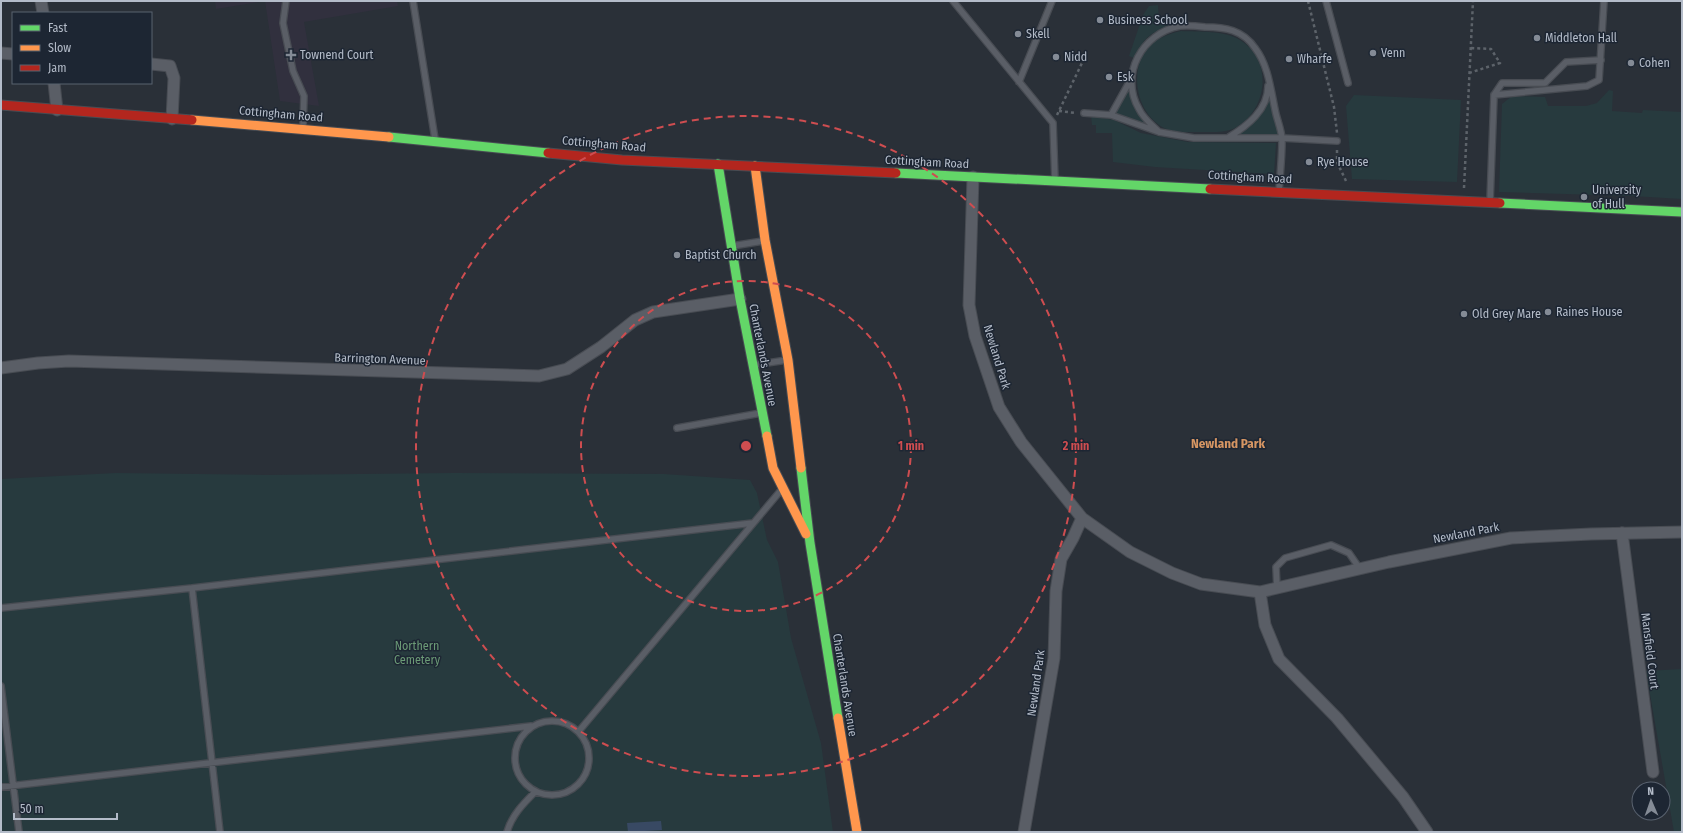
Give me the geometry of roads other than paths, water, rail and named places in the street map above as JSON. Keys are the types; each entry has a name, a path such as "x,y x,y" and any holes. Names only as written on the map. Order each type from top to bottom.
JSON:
{"main road":[{"name":"Cottingham Road","path":"1,105 303,128 622,160 1682,212"},
{"name":"Chanterlands Avenue","path":"718,164 740,299 773,468 810,543"},
{"name":"Chanterlands Avenue","path":"755,166 765,240 788,360 810,543 857,832"}],"street":[{"path":"41,1 43,12"},
{"path":"1,53 12,54"},
{"path":"152,64 170,66 174,78 172,119"},
{"path":"54,84 57,110"},
{"name":"Newland Park","path":"973,177 969,305 975,336 999,407 1021,442 1082,518 1130,552 1172,573 1201,584 1260,592 1360,569 1510,538 1682,532"},
{"name":"Barrington Avenue","path":"1,368 38,363 69,362 539,376 568,369 601,347 635,320 653,312 740,299"},
{"name":"Newland Park","path":"1024,832 1054,658 1056,591 1061,559 1082,518"},
{"name":"Mansfield Court","path":"1622,533 1653,772"},
{"path":"1260,592 1265,626 1279,659 1337,718 1403,797 1427,832"}],"lane":[{"path":"286,1 283,23 293,71 304,96 303,128"},
{"path":"414,1 435,142"},
{"path":"953,1 1053,123 1055,181"},
{"path":"1019,82 1052,1"},
{"path":"1326,1 1348,83"},
{"path":"1494,95 1588,86 1599,80 1604,1"},
{"path":"1111,115 1130,79 1135,62 1142,50 1151,40 1165,31 1181,26 1229,28 1242,35 1255,46 1263,60 1282,138 1279,192"},
{"path":"1490,202 1494,95 1502,83 1545,83 1566,62 1601,60"},
{"path":"1229,138 1250,123 1257,115 1268,92 1267,76"},
{"path":"1130,79 1139,109 1159,132"},
{"path":"1084,113 1111,115 1159,132 1194,138 1282,138 1337,141"},
{"path":"732,246 765,240"},
{"path":"752,365 788,360"},
{"path":"677,428 762,413"},
{"path":"579,731 782,488"},
{"path":"1,608 192,588 753,523"},
{"path":"1277,588 1276,567 1285,558 1331,546 1350,553 1360,569"},
{"path":"192,588 220,832"},
{"path":"1,686 19,832"},
{"path":"1,787 531,726 553,720 566,722 579,731 586,742 590,757 587,773 578,785 566,793 554,796 535,792 523,782 514,765 515,749 522,734 531,726"},
{"path":"507,832 510,822 520,808 535,792"}],"water":[{"path":"661,821 662,830 628,832 627,823"}],"place":[{"name":"Business School","path":"1100,20"},
{"name":"Skell","path":"1018,34"},
{"name":"Middleton Hall","path":"1537,38"},
{"name":"Venn","path":"1373,53"},
{"name":"Townend Court","path":"291,55"},
{"name":"Nidd","path":"1056,57"},
{"name":"Wharfe","path":"1289,59"},
{"name":"Cohen","path":"1631,63"},
{"name":"Esk","path":"1109,77"},
{"name":"Rye House","path":"1309,162"},
{"name":"University of Hull","path":"1584,197"},
{"name":"Baptist Church","path":"677,255"},
{"name":"Raines House","path":"1548,312"},
{"name":"Old Grey Mare","path":"1464,314"}],"district":[{"name":"Newland Park","path":"1228,443"}],"park label":[{"name":"Northern Cemetery","path":"417,653"}]}
